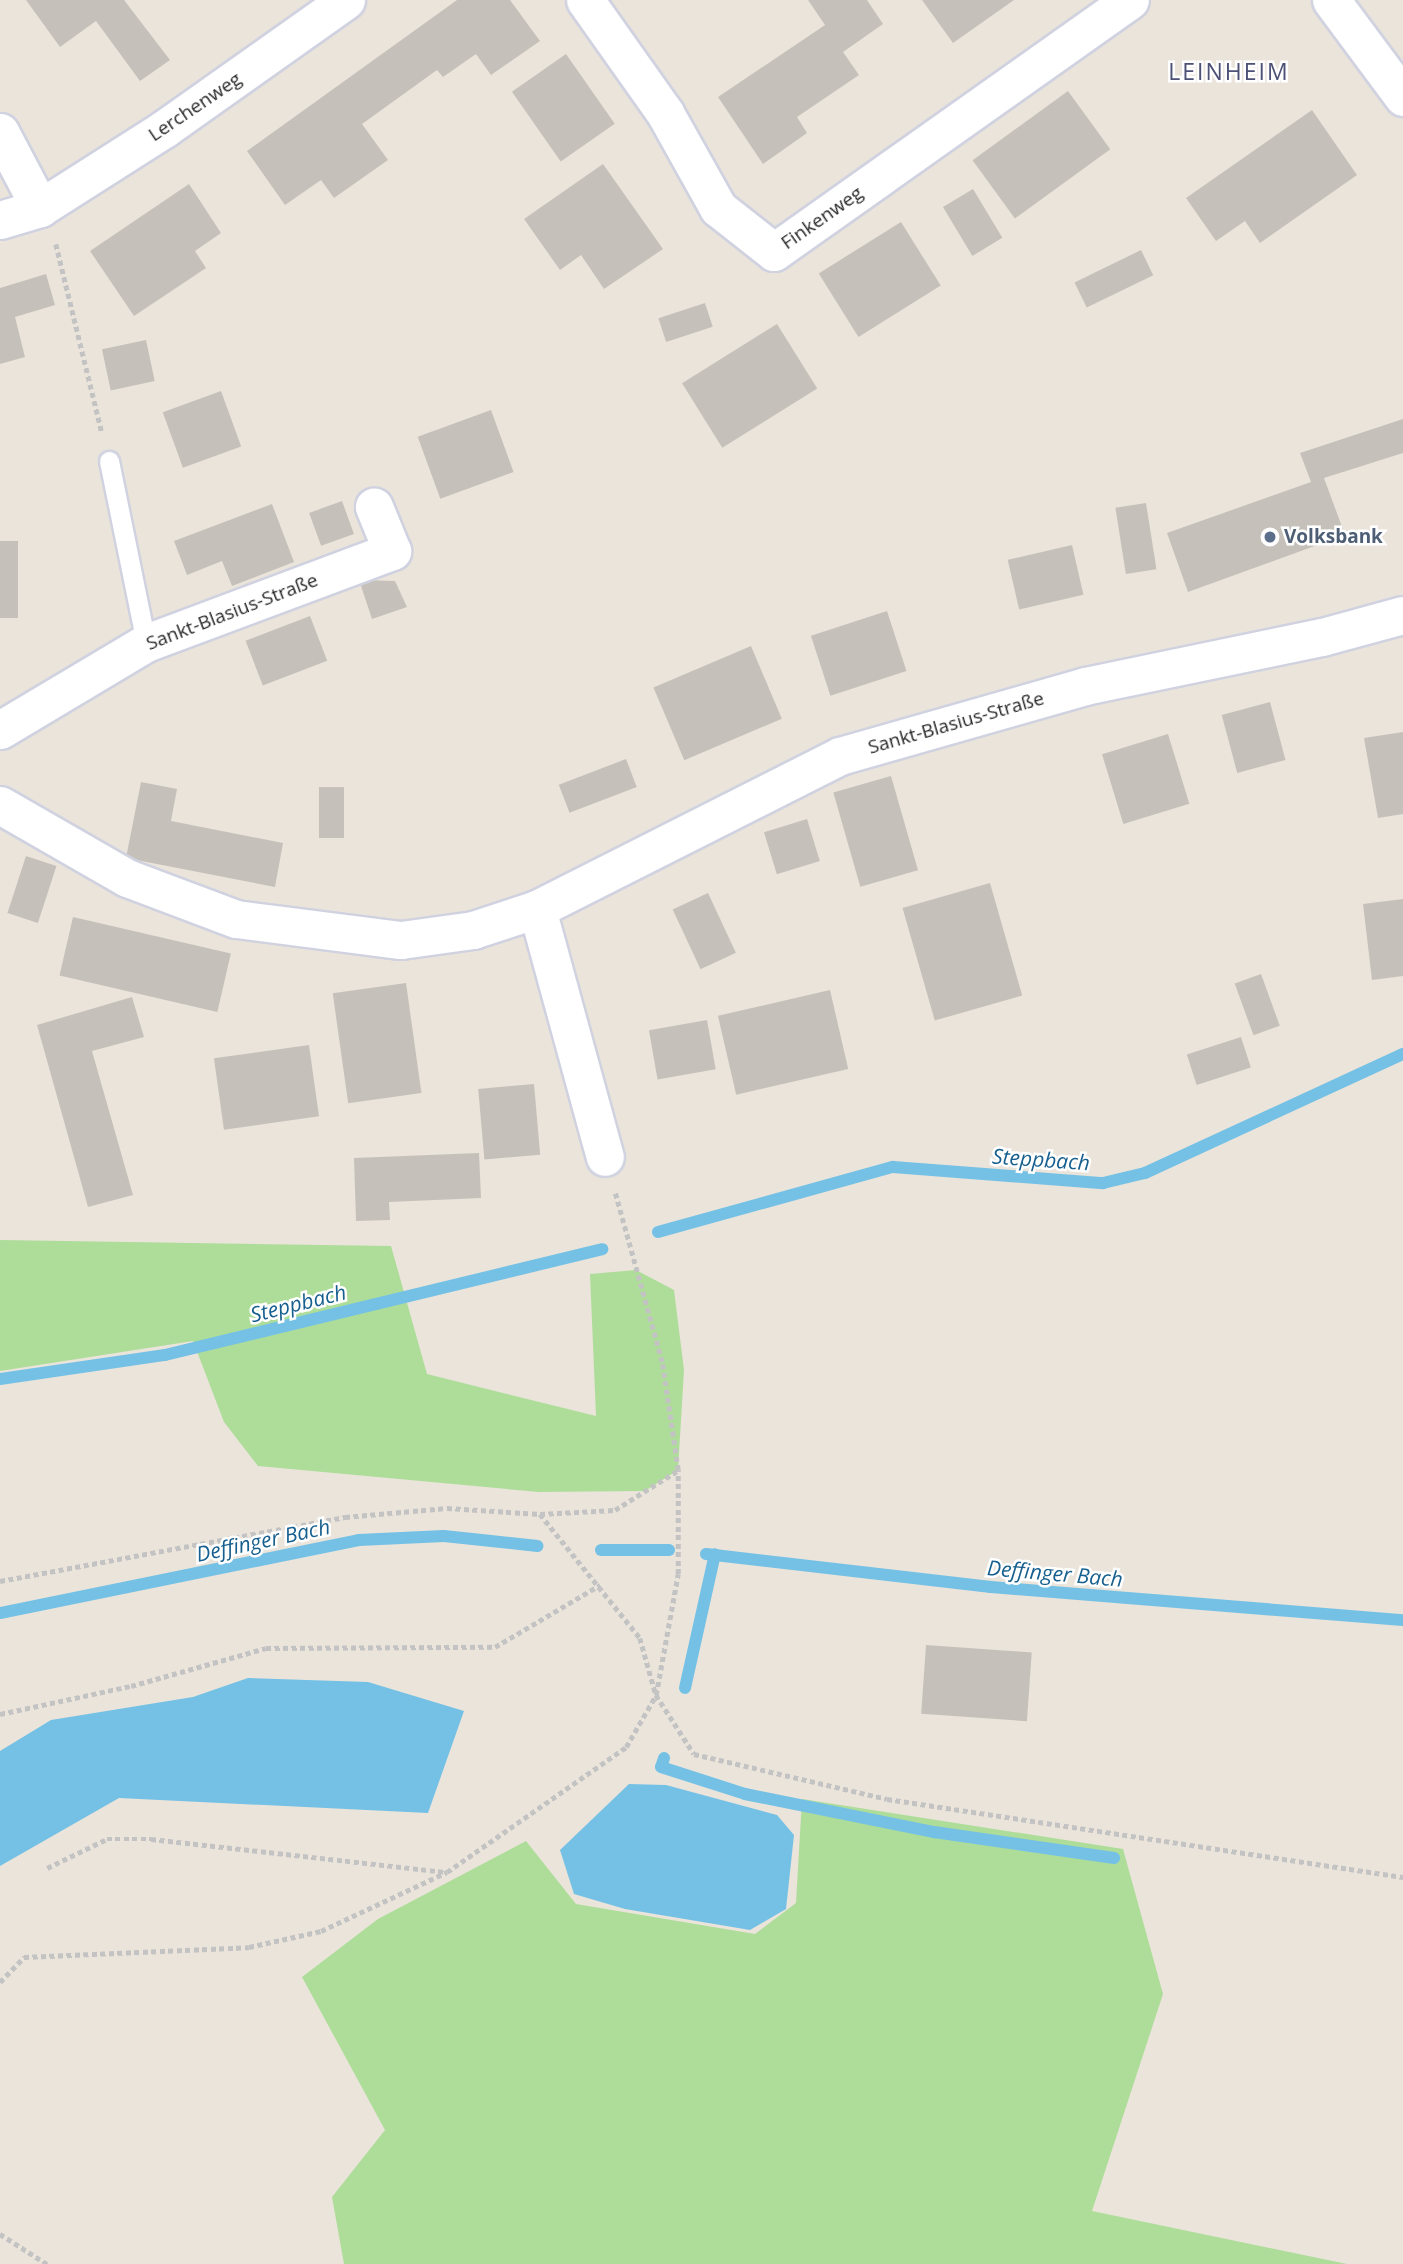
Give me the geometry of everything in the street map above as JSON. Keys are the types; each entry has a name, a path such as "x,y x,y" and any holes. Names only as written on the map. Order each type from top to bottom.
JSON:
{"street":[{"name":"Lerchenweg","path":"0,220 43,205 164,129 346,0"},
{"name":"Finkenweg","path":"585,0 666,113 718,208 774,252 1130,0"},
{"path":"1331,0 1403,97"},
{"path":"0,132 43,205"},
{"name":"Sankt-Blasius-Straße","path":"0,730 146,643 392,551 374,508"},
{"name":"Sankt-Blasius-Straße","path":"0,805 127,878 236,919 401,940 473,930 537,909 841,756 1085,686 1322,637 1403,615"},
{"path":"537,909 605,1157"}],"lane":[{"path":"109,461 146,643"}],"path":[{"path":"43,205 109,461"},
{"path":"0,1982 24,1957 249,1947 321,1931 447,1872 626,1747 656,1695 678,1574 678,1470 662,1362 605,1157"},
{"path":"0,1581 345,1517 447,1508 540,1514 615,1510 678,1470"},
{"path":"540,1514 600,1585 640,1638 656,1695 694,1754 887,1799 1403,1877"},
{"path":"0,1714 131,1686 266,1648 495,1647 600,1585"},
{"path":"47,1868 107,1839 150,1839 447,1872"},
{"path":"0,2234 47,2264"}],"green space":[{"path":"0,1240 391,1246 427,1374 596,1416 590,1274 636,1270 674,1290 684,1370 678,1470 645,1491 539,1492 258,1466 224,1422 193,1341 0,1371"},
{"path":"802,1799 1123,1849 1163,1994 1092,2211 1347,2264 344,2264 332,2197 385,2130 302,1977 378,1919 526,1841 576,1904 755,1934 796,1903"}],"water":[{"path":"248,1678 368,1682 464,1711 428,1813 119,1798 0,1866 0,1751 51,1720 193,1697"},
{"path":"629,1784 666,1785 777,1815 794,1835 786,1909 750,1930 625,1909 574,1894 560,1850"}],"building":[{"path":"26,0 124,0 170,60 140,81 96,21 60,47"},
{"path":"457,0 510,0 540,41 491,75 476,54 443,77 437,70 362,124 388,160 334,198 321,180 285,205 247,151"},
{"path":"808,0 867,0 883,24 843,52 859,75 797,117 807,133 763,164 718,97 825,25"},
{"path":"922,0 1014,0 953,43"},
{"path":"566,54 615,124 561,161 512,92"},
{"path":"1068,91 1110,149 1015,219 973,160"},
{"path":"1312,110 1357,175 1260,243 1245,221 1216,241 1186,198"},
{"path":"603,164 663,249 604,289 581,255 560,270 524,219"},
{"path":"189,184 221,233 195,251 206,268 134,316 90,251"},
{"path":"973,189 1002,238 972,256 943,207"},
{"path":"901,222 941,286 858,337 819,273"},
{"path":"1141,250 1153,275 1087,308 1074,282"},
{"path":"46,274 55,305 15,317 25,357 0,364 0,288"},
{"path":"705,303 713,327 666,342 658,318"},
{"path":"777,324 817,388 722,448 682,383"},
{"path":"146,340 155,381 111,390 102,349"},
{"path":"221,391 241,446 183,468 163,412"},
{"path":"491,410 514,472 440,499 418,437"},
{"path":"1403,419 1403,453 1324,478 1345,535 1188,592 1167,533 1311,482 1300,453"},
{"path":"342,501 354,534 321,546 309,513"},
{"path":"1146,503 1156,569 1126,574 1115,508"},
{"path":"272,504 294,562 232,586 222,561 187,575 174,541"},
{"path":"0,541 18,541 18,618 0,618"},
{"path":"1072,545 1083,595 1019,610 1008,560"},
{"path":"359,580 395,581 407,607 372,619"},
{"path":"887,611 906,671 830,696 811,636"},
{"path":"310,616 327,661 263,686 246,641"},
{"path":"751,646 782,719 684,760 653,687"},
{"path":"1270,702 1286,760 1237,773 1222,715"},
{"path":"1403,732 1403,814 1378,818 1364,738"},
{"path":"1168,734 1189,804 1123,824 1102,754"},
{"path":"626,759 637,787 570,813 559,785"},
{"path":"891,776 918,870 860,887 833,793"},
{"path":"141,782 177,789 171,821 283,843 275,887 126,858"},
{"path":"319,787 344,787 344,838 319,838"},
{"path":"807,819 820,861 777,874 764,832"},
{"path":"26,856 56,866 38,923 7,913"},
{"path":"990,883 1022,995 935,1021 903,908"},
{"path":"708,893 736,953 701,969 673,909"},
{"path":"1403,899 1403,976 1372,980 1363,904"},
{"path":"73,917 231,953 217,1012 60,975"},
{"path":"1261,974 1280,1026 1253,1035 1235,984"},
{"path":"406,983 421,1093 348,1103 333,993"},
{"path":"830,990 848,1069 736,1095 718,1016"},
{"path":"132,997 144,1037 92,1051 133,1195 88,1207 37,1025"},
{"path":"707,1020 716,1069 658,1079 649,1030"},
{"path":"1241,1037 1251,1067 1197,1085 1187,1055"},
{"path":"309,1045 319,1116 224,1130 214,1058"},
{"path":"534,1084 540,1155 484,1160 478,1089"},
{"path":"479,1153 481,1198 389,1202 390,1220 356,1221 354,1158"},
{"path":"926,1645 1032,1652 1027,1721 921,1714"}],"waterway":[{"name":"Steppbach","path":"658,1232 893,1167 1103,1183 1145,1173 1403,1054"},
{"name":"Steppbach","path":"0,1379 165,1355 602,1249"},
{"name":"Deffinger Bach","path":"0,1613 359,1540 444,1536 537,1546"},
{"name":"Deffinger Bach","path":"601,1550 669,1550"},
{"name":"Deffinger Bach","path":"706,1554 991,1587 1403,1620"},
{"path":"685,1688 715,1554"},
{"path":"664,1758 661,1767 745,1794 934,1832 1114,1858"}],"place":[{"name":"Volksbank","path":"1270,537"}],"district":[{"name":"LEINHEIM","path":"1229,71"}]}
